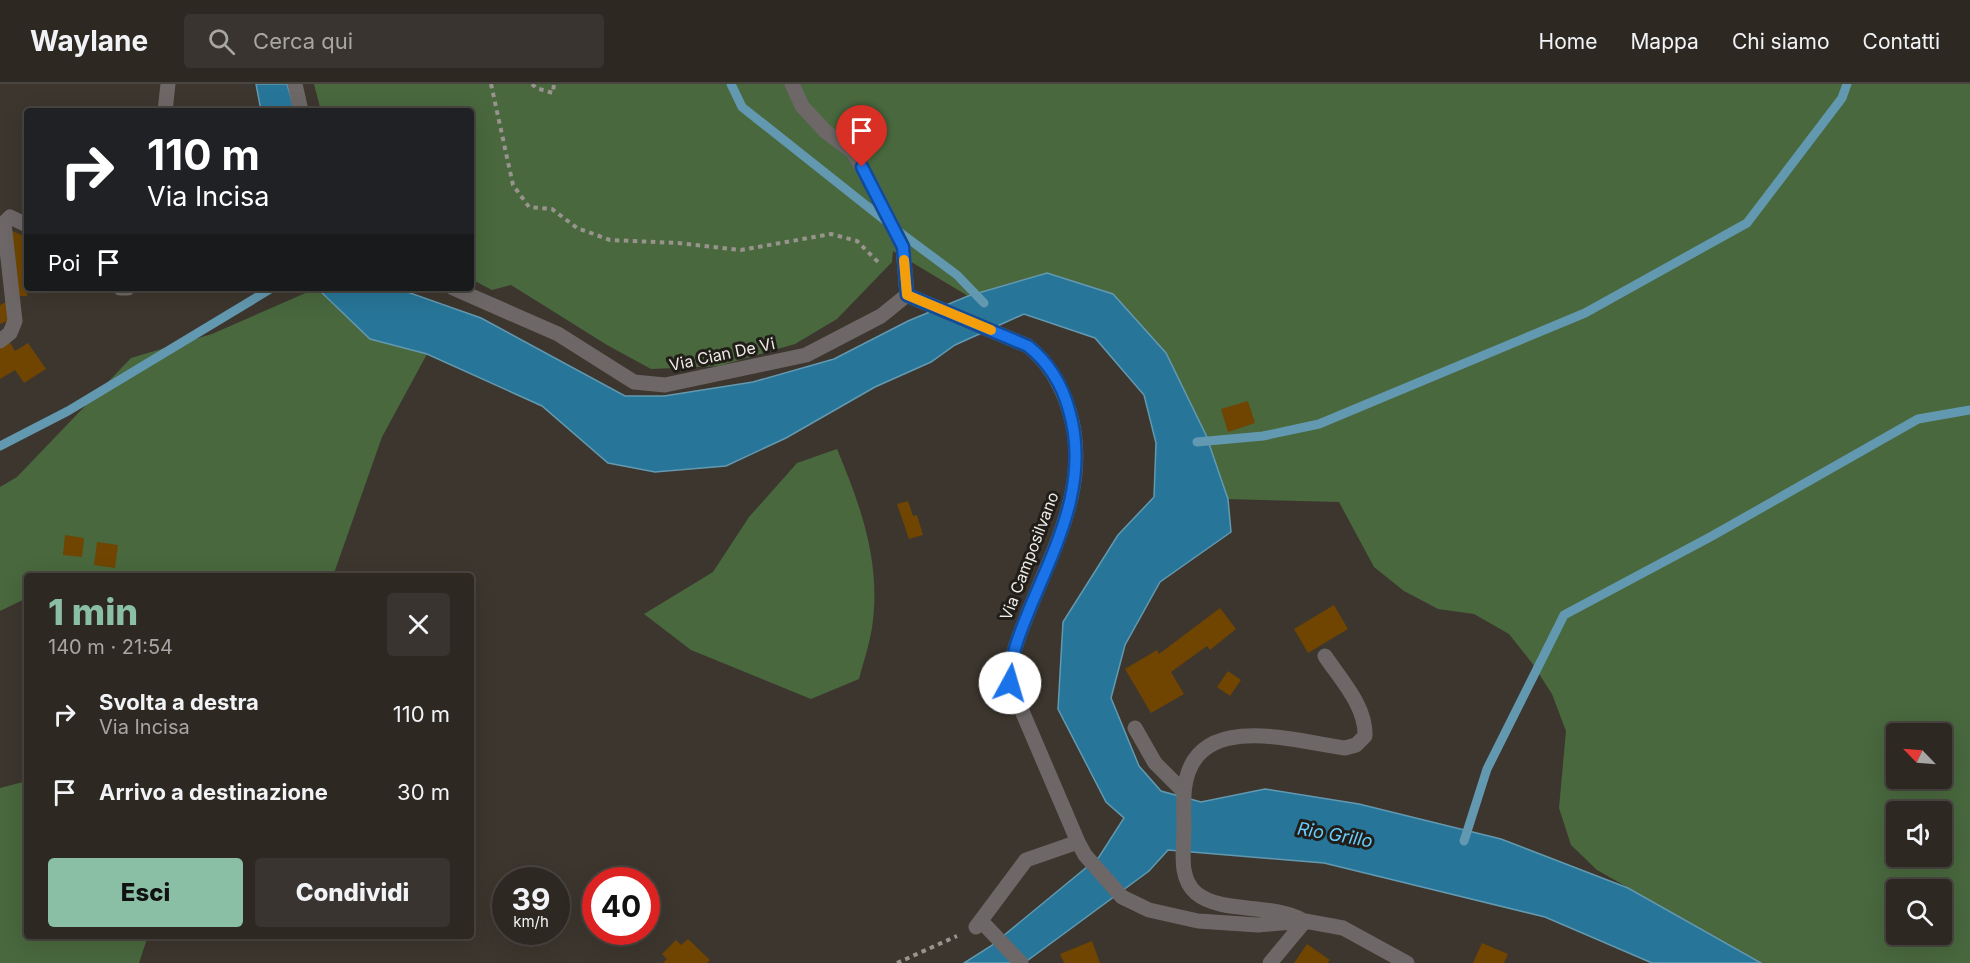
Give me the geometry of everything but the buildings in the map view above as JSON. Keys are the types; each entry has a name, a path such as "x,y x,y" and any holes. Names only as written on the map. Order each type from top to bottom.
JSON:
{"street":[{"path":"165,108 168,84"},
{"path":"295,84 300,108"},
{"path":"792,84 802,106 825,131 854,152 903,247 907,295"},
{"path":"0,341 10,333 15,321 4,224 10,217 24,224"},
{"name":"Via Cian De Vi","path":"460,291 558,334 634,382 665,385 807,355 881,316 907,295"},
{"name":"Via Camposilvano","path":"907,295 1028,346 1042,357 1055,374 1067,403 1077,435 1077,480 1062,529 1017,640 1010,663 1010,683 1082,849 1122,897 1149,910 1198,921 1258,925 1305,921 1343,928 1407,963"},
{"name":"Via Camposilvano","path":"1305,921 1291,914 1274,910 1208,901 1187,883 1184,870 1184,792 1195,758 1207,746 1235,735 1252,735 1344,748 1356,745 1365,736 1366,724 1358,704 1325,657"},
{"path":"1135,728 1155,763 1184,792"},
{"path":"1020,963 983,926 1026,860 1046,851 1082,849"},
{"path":"1270,963 1305,921"}],"path":[{"path":"491,84 513,184 529,207 552,209 577,228 610,240 678,243 741,250 831,234 857,241 907,295"},
{"path":"532,84 536,88 553,93 554,84"},
{"path":"897,963 983,926"}],"green space":[{"path":"314,84 1970,84 1970,963 1761,963 1597,870 1571,845 1559,808 1566,731 1552,694 1532,663 1509,634 1474,614 1438,609 1404,591 1374,567 1339,502 1228,499 1206,435 1047,273 968,296 893,251 892,262 837,319 795,344 719,366 651,369 607,345 511,285 492,290 474,281 474,108 320,108"},
{"path":"310,291 320,291 370,339 427,354 382,437 334,573 24,573 24,599 0,611 0,487 17,477 131,358 212,334"},
{"path":"837,449 860,511 874,575 872,627 859,679 811,699 691,650 644,614 713,572 749,517 797,463"},
{"path":"24,782 24,939 147,939 139,963 0,963 0,788"}],"water":[{"path":"256,84 287,84 294,108 260,108"},
{"name":"Rio Grillo","path":"1047,273 1113,294 1166,353 1206,435 1228,499 1231,532 1160,582 1125,645 1111,698 1139,766 1161,791 1201,802 1265,789 1359,804 1501,839 1628,888 1761,963 1652,963 1545,917 1324,863 1168,850 1149,871 1024,963 964,963 991,946 1099,857 1124,818 1106,802 1058,709 1063,622 1118,535 1154,497 1156,443 1144,395 1095,338 1024,314 955,345 931,362 875,387 786,438 726,466 655,472 608,463 542,406 427,354 370,339 320,291 404,291 481,318 625,396 664,396 753,382 834,359 908,321 968,296"}],"waterway":[{"path":"731,84 742,107 887,222"},
{"path":"1197,442 1263,436 1319,424 1585,313 1747,223 1842,98 1847,84"},
{"path":"898,231 957,275 984,303"},
{"path":"0,446 68,411 267,291"},
{"path":"1464,841 1487,769 1564,615 1712,536 1918,419 1970,410"}],"slow traffic":[{"path":"904,260 907,295 991,330"}],"route":[{"path":"862,167 903,247 907,295 1028,346 1042,357 1055,374 1077,435 1077,480 1062,529 1017,640 1010,663 1010,683"}]}
